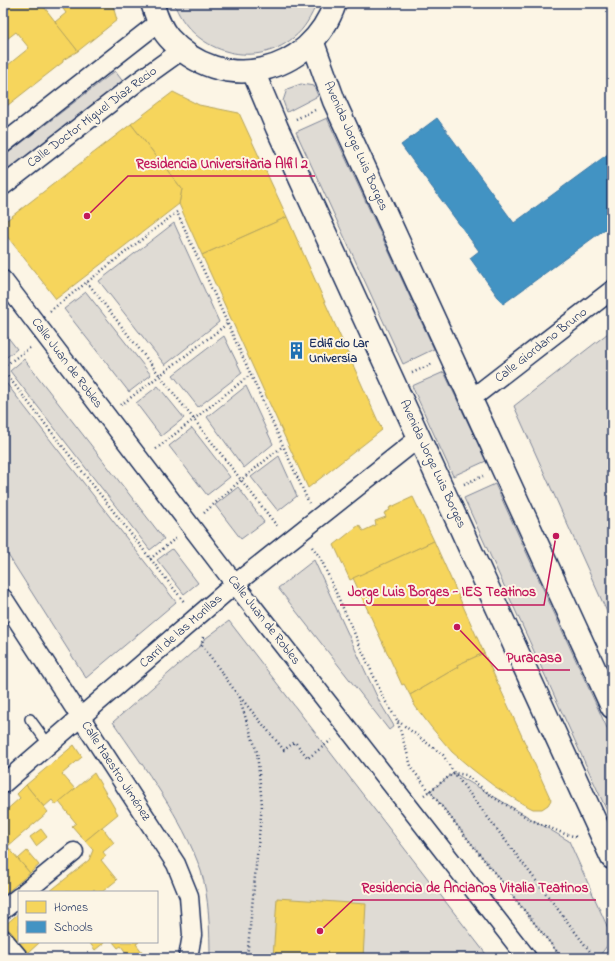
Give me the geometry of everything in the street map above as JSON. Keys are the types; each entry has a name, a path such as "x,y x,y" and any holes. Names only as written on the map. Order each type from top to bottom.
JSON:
{"main road":[{"path":"155,13 169,37 182,50 204,64 228,70 253,71 285,62 313,43 330,19 335,3"},
{"name":"Avenida Jorge Luis Borges","path":"313,43 334,101 612,707"},
{"name":"Avenida Jorge Luis Borges","path":"253,71 277,128 612,858"}],"street":[{"path":"3,144 155,13"},
{"name":"Calle Doctor Miguel Díaz Recio","path":"3,186 136,83 182,50"},
{"name":"Calle Juan de Robles","path":"3,280 235,584 527,958"},
{"name":"Calle Giordano Bruno","path":"471,399 612,290"},
{"name":"Carril de las Morillas","path":"3,784 235,584 420,437"},
{"name":"Calle Maestro Jiménez","path":"3,598 176,864 189,896 192,935 188,958"},
{"path":"26,891 74,852"},
{"path":"3,910 18,898"},
{"path":"3,939 19,958"}],"lane":[{"path":"30,719 49,745"}],"path":[{"path":"290,122 317,109"},
{"path":"317,519 250,375 177,212 87,282 3,369 150,559 201,614 202,645 238,695 284,750 295,742 308,758 347,727"},
{"path":"87,282 241,480 295,537 320,557 384,699 398,720 412,769 562,958"},
{"path":"107,416 227,324"},
{"path":"405,376 439,361"},
{"path":"141,461 250,375"},
{"path":"150,559 191,525 241,480 283,446"},
{"path":"464,485 484,476"},
{"path":"238,695 257,752 262,805 247,958"},
{"path":"398,720 443,755 454,773 595,958"},
{"path":"408,806 454,773 466,775 492,797 531,820 565,834 577,837"}],"shaded area":[{"path":"174,3 317,3 304,26 293,38 277,48 260,53 242,54 225,51 209,44 194,33 182,20"},
{"path":"115,71 124,83 3,176 3,157"},
{"path":"301,84 314,86 318,96 287,112 283,101 287,89"},
{"path":"327,118 434,349 403,364 296,132"},
{"path":"174,223 219,322 165,365 99,281"},
{"path":"86,292 151,375 129,392 64,309"},
{"path":"612,330 612,623 514,406"},
{"path":"3,331 17,349 3,360"},
{"path":"224,336 242,373 198,407 173,375"},
{"path":"24,359 164,539 150,550 10,371"},
{"path":"444,372 486,461 453,476 412,386"},
{"path":"3,379 176,602 86,678 3,547"},
{"path":"158,386 184,418 161,436 136,403"},
{"path":"246,386 273,444 244,468 207,417"},
{"path":"192,428 230,477 207,495 169,446"},
{"path":"279,456 297,496 278,511 251,477"},
{"path":"495,484 612,739 612,822 464,498"},
{"path":"238,487 264,522 241,539 215,505"},
{"path":"172,549 198,583 184,594 157,560"},
{"path":"314,560 379,701 394,726 389,730 278,588"},
{"path":"229,621 489,958 210,958 206,891 201,871 193,851 162,794 113,722 201,645 202,641"},
{"path":"454,773 569,841 612,937 598,958 562,958 430,791"}],"building: Homes":[{"path":"41,3 78,51 63,60 63,62 3,109 3,69 29,48 16,32 3,42 3,4"},
{"path":"59,3 112,3 117,20 78,51 55,22 66,13"},
{"path":"173,92 199,105 239,113 287,217 202,255 179,204 182,189 131,124"},
{"path":"131,124 182,189 179,204 56,299 3,231 3,223"},
{"name":"Edificio Lar Universia","path":"287,217 382,430 308,488 202,255"},
{"path":"413,497 434,541 350,580 334,545 359,525 363,531 376,525 375,521 386,517 384,513 390,510 389,508"},
{"path":"434,541 484,653 457,665 458,667 410,695 404,684 402,685 353,578"},
{"path":"484,653 551,800 548,805 542,809 533,809 494,786 452,752 415,706 410,695 458,667 457,665"},
{"path":"74,745 82,757 62,774 75,789 56,805 52,800 44,807 26,785"},
{"path":"94,773 118,814 85,841 72,826 76,823 59,802"},
{"path":"26,785 48,812 8,846 3,840 3,813 20,798 17,794"},
{"path":"102,827 114,843 103,852 106,856 101,860 117,880 103,891 96,891 94,889 92,891 50,891 89,860 93,850 85,841"},
{"path":"41,829 47,837 36,846 30,837"},
{"path":"8,847 30,873 3,896 3,850"},
{"path":"27,851 39,865 30,873 18,859"},
{"path":"277,898 366,904 363,958 273,958"},
{"path":"18,914 18,941 5,925"},
{"path":"20,943 39,943 28,953"},
{"path":"90,943 104,943 95,950"},
{"path":"114,943 138,943 136,944 147,958 130,958 121,946 118,948"}],"building: Schools":[{"path":"437,118 514,223 612,151 612,224 503,304 470,258 479,251 401,145"}],"place":[{"name":"Residencia Universitaria Alfil 2","path":"87,216"},
{"name":"Edificio Lar Universia","path":"296,350"},
{"name":"Jorge Luis Borges - IES Teatinos","path":"556,536"},
{"name":"Puracasa","path":"457,627"},
{"name":"Residencia de Ancianos Vitalia Teatinos","path":"320,931"}]}
